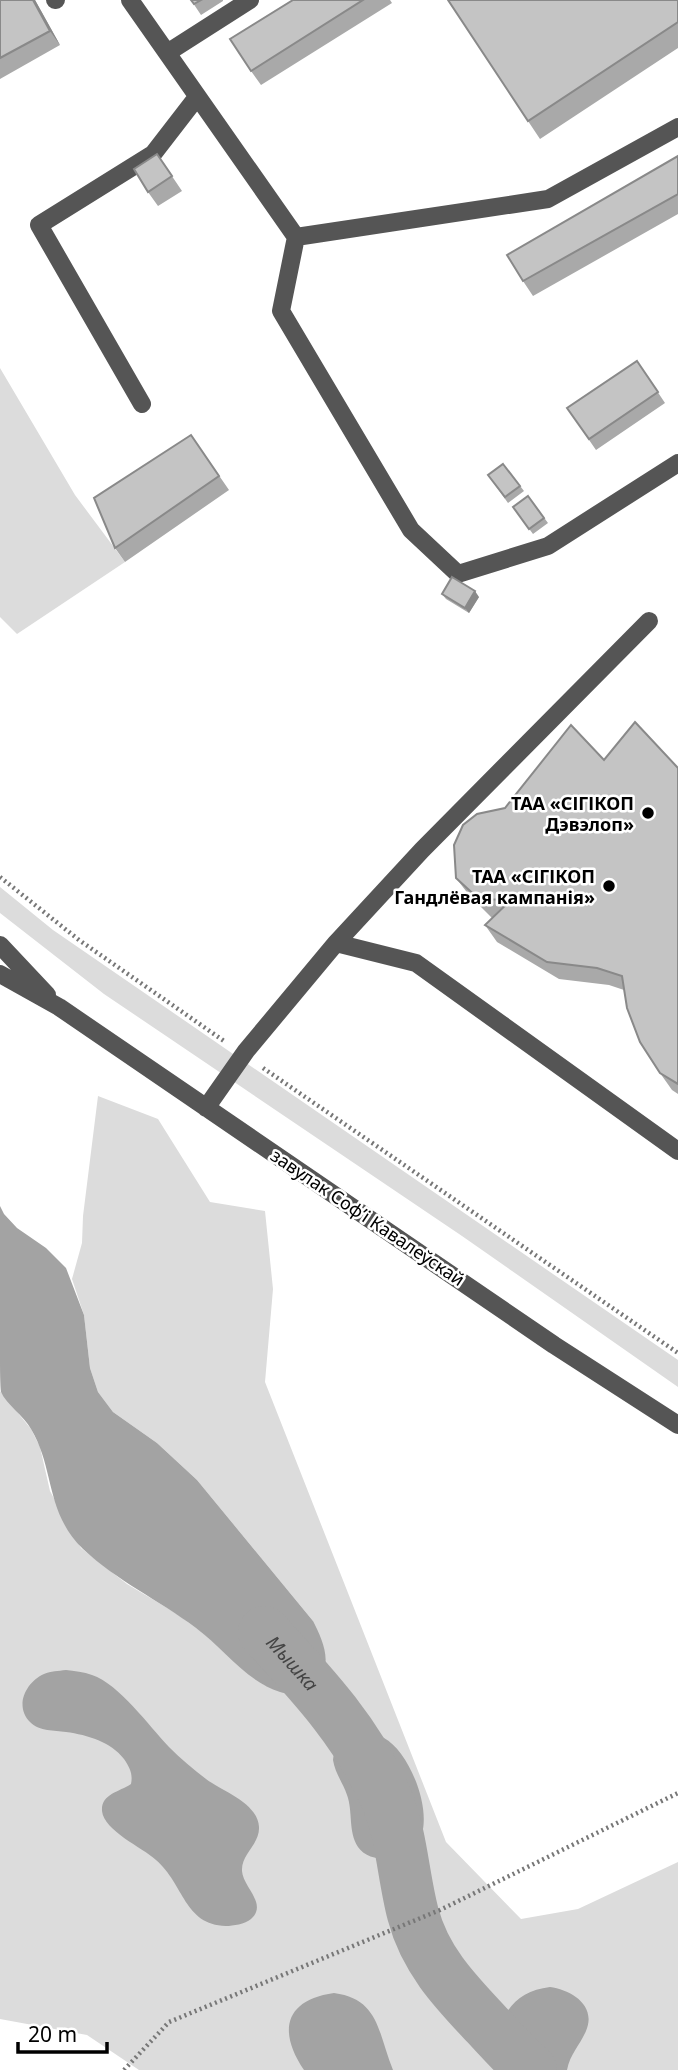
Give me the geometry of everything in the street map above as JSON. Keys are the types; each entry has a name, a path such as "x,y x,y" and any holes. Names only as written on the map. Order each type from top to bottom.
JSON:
{"street":[{"path":"130,0 296,237 281,311 411,530 458,574 548,546 678,463"},
{"path":"167,53 250,0"},
{"path":"142,404 39,225 153,154 197,97"},
{"path":"296,237 548,199 678,127"},
{"path":"206,1108 243,1055 336,943 422,850 649,621"},
{"path":"336,943 416,963 678,1151"},
{"name":"завулак Софʼі Кавалеўскай","path":"0,945 59,1007"},
{"name":"завулак Софʼі Кавалеўскай","path":"0,974 59,1007 554,1345 678,1425"}],"path":[{"path":"0,877 79,940 678,1353"},
{"path":"124,2070 169,2022 440,1910 678,1793"}],"shaded area":[{"path":"0,368 75,495 125,562 17,634 0,617"},
{"path":"0,887 53,930 678,1360 678,1387 462,1236 104,994 0,913"},
{"path":"98,1096 158,1119 210,1202 265,1211 273,1289 265,1382 446,1842 521,1919 578,1909 678,1862 678,2070 139,2070 87,2035 0,2019 0,1391 31,1429 40,1447 50,1491 81,1548 127,1584 199,1630 264,1685 282,1692 300,1693 314,1686 313,1621 197,1480 157,1443 113,1412 98,1392 90,1368 84,1315 72,1279 82,1243"}],"water":[{"path":"0,1206 17,1228 46,1248 66,1268 84,1315 90,1368 98,1392 113,1412 157,1443 197,1480 313,1621 324,1648 326,1662 321,1676 308,1689 298,1693 286,1693 257,1681 196,1628 96,1560 71,1535 56,1505 39,1444 28,1424 1,1392"},
{"path":"66,1670 92,1675 113,1687 183,1760 253,1811 259,1833 242,1865 243,1877 257,1907 251,1919 226,1926 201,1919 156,1860 109,1825 102,1811 104,1801 131,1784 132,1780 129,1768 119,1753 91,1737 38,1728 25,1716 23,1702 27,1688 47,1673"},
{"path":"363,1734 384,1738 396,1748 408,1764 417,1784 424,1825 419,1842 407,1854 386,1859 374,1858 364,1853 355,1841 349,1801 333,1760 336,1749 343,1741"},
{"path":"550,1987 574,1995 585,2006 588,2014 586,2031 570,2059 567,2070 502,2070 498,2041 505,2015 522,1996"},
{"path":"334,1993 361,2003 369,2011 380,2031 393,2070 304,2070 291,2043 290,2020 296,2010 305,2003"}],"building":[{"path":"0,0 33,0 50,31 0,58"},
{"path":"293,0 363,0 251,71 230,39"},
{"path":"448,0 678,0 678,22 528,121"},
{"path":"157,154 172,176 148,192 134,169"},
{"path":"678,156 678,194 523,281 507,255"},
{"path":"637,361 658,392 589,439 567,408"},
{"path":"191,435 219,476 115,548 94,498"},
{"path":"503,464 520,486 505,497 488,475"},
{"path":"528,496 544,518 529,529 513,507"},
{"path":"452,577 475,591 465,608 442,594"},
{"path":"635,722 678,768 678,1084 660,1073 640,1042 627,1008 622,976 597,968 547,962 485,925 512,899 480,900 456,878 454,845 463,825 477,814 505,808 571,725 604,760"}],"waterway":[{"name":"Мышка","path":"264,1632 333,1711 376,1776 396,1828 418,1931 433,1960 463,1999 531,2070"}],"place":[{"name":"ТАА «СІГІКОП Дэвэлоп»","path":"648,813"},
{"name":"ТАА «СІГІКОП Гандлёвая кампанія»","path":"609,886"}]}
